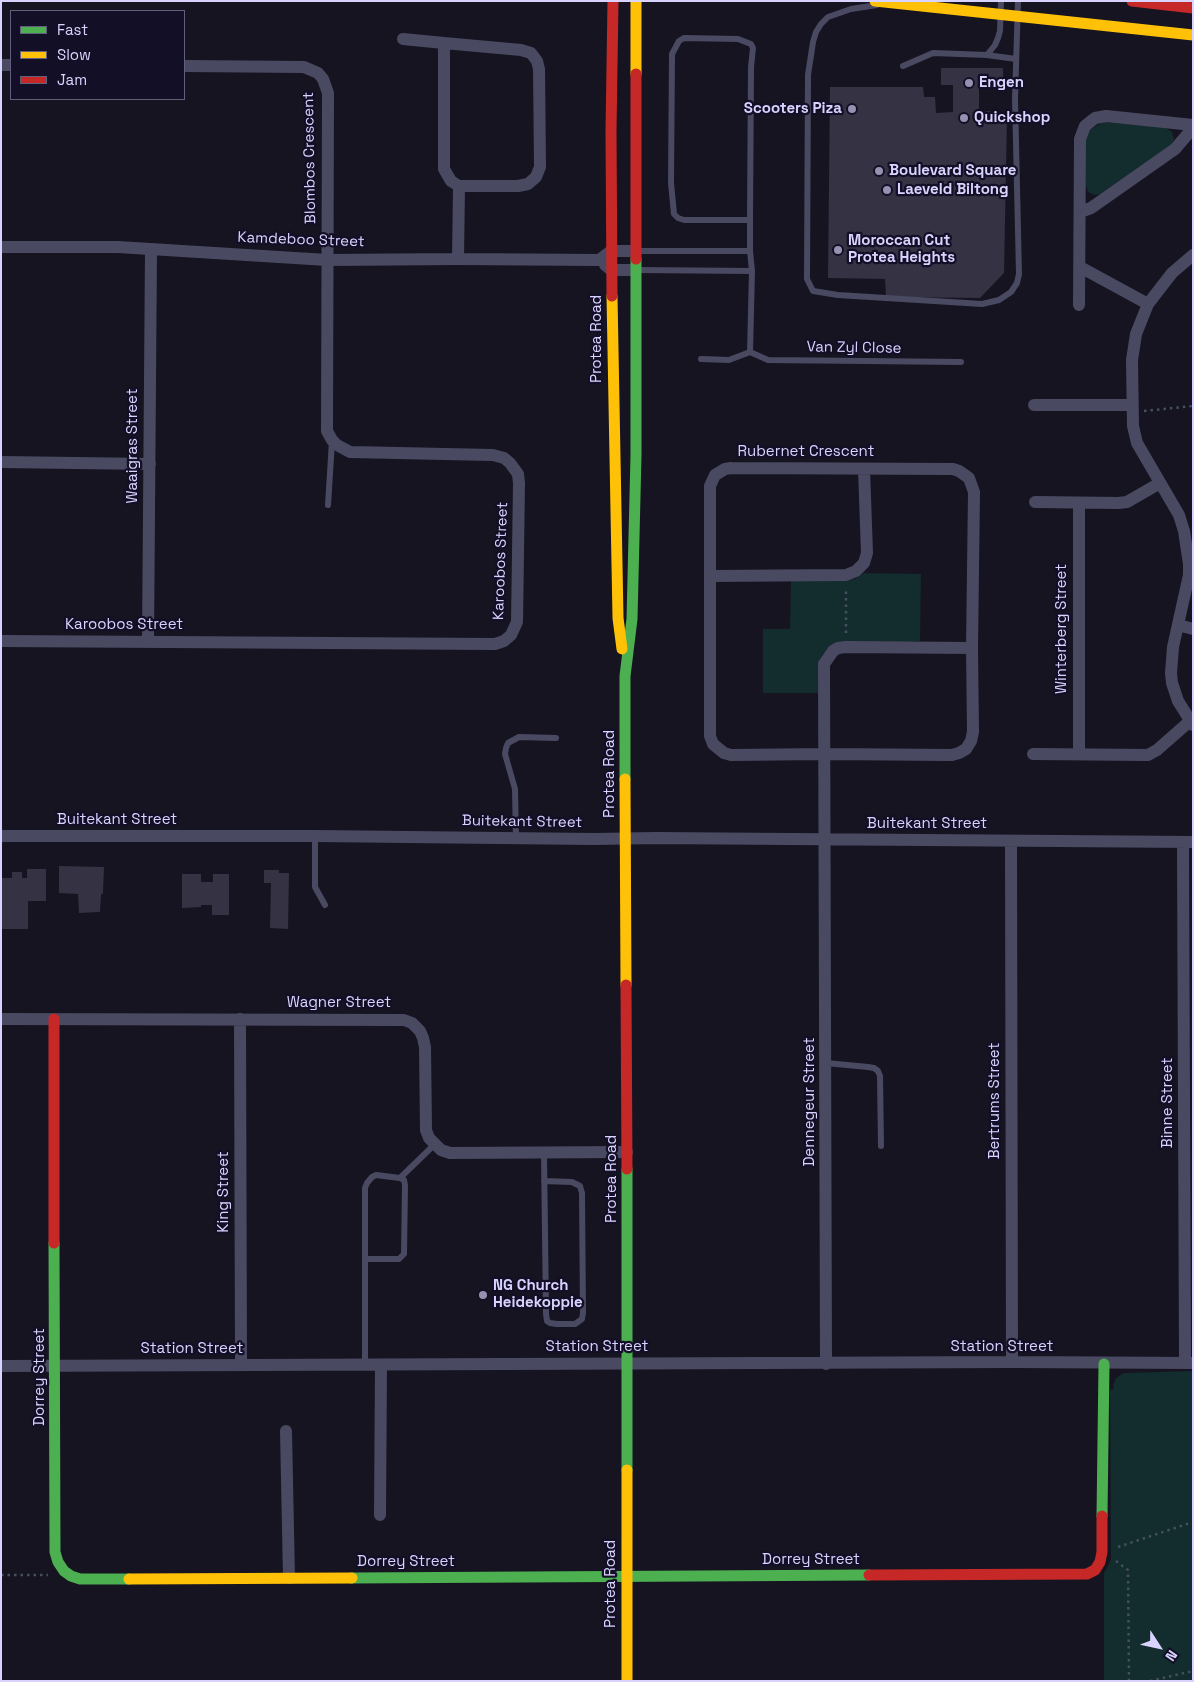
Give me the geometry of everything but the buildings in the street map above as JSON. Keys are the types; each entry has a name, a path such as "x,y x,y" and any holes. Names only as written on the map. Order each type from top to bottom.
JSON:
{"street":[{"name":"Protea Road","path":"613,1 611,251 613,454 618,618 625,676 627,1681"},
{"name":"Protea Road","path":"625,676 632,619 636,464 636,1"},
{"path":"875,1 1193,35"},
{"path":"1132,1 1193,8"},
{"path":"403,39 444,43 526,51 535,57 538,65 540,167 536,177 528,184 518,186 459,186 451,181 444,169 444,43"},
{"name":"Blombos Crescent","path":"185,66 304,67 318,73 323,79 328,93 327,260"},
{"path":"1080,212 1090,208 1175,149 1193,125 1106,116 1095,118 1085,126 1080,139 1080,212 1080,305"},
{"path":"458,258 459,186"},
{"name":"Kamdeboo Street","path":"1,246 118,247 327,260 458,258 599,260"},
{"name":"Waaigras Street","path":"148,642 151,250"},
{"path":"635,251 611,251 599,260 611,270 636,270"},
{"path":"1033,754 1148,754 1157,750 1191,723 1178,701 1172,683 1171,660 1187,584 1189,564 1182,524 1137,443 1132,409 1133,347 1139,324 1148,304 1172,273 1193,255"},
{"path":"327,260 326,426 332,440"},
{"path":"1080,267 1148,304"},
{"path":"1034,405 1132,409"},
{"name":"Karoobos Street","path":"1,641 494,644 504,641 511,635 517,622 518,613 519,484 518,474 510,463 504,458 493,455 350,452 332,440"},
{"path":"1,462 150,464"},
{"name":"Rubernet Crescent","path":"731,468 953,469 965,474 972,482 974,492 973,732 966,748 960,753 952,755 724,753 713,744 710,736 710,576 710,486 715,475 720,471 731,468"},
{"path":"710,576 846,575 861,567 866,553 864,469"},
{"path":"1035,502 1127,502 1160,483"},
{"name":"Winterberg Street","path":"1079,503 1079,754"},
{"path":"1178,625 1193,629"},
{"path":"846,646 972,648"},
{"name":"Dennegeur Street","path":"826,1364 824,664 833,651 846,646"},
{"name":"Buitekant Street","path":"1,836 315,836 516,839 1188,842"},
{"name":"Bertrums Street","path":"1011,841 1012,1362"},
{"name":"Binne Street","path":"1188,842 1189,1363"},
{"name":"Wagner Street","path":"1,1019 404,1020 420,1031 426,1047 426,1130 434,1145"},
{"name":"Dorrey Street","path":"54,1019 56,1552 58,1562 70,1576 80,1579 1087,1574 1094,1570 1100,1562 1102,1552"},
{"name":"King Street","path":"240,1019 241,1365"},
{"path":"434,1145 450,1153 627,1152"},
{"name":"Station Street","path":"1,1366 1189,1363"},
{"path":"1102,1552 1104,1364"},
{"path":"380,1515 381,1365"},
{"path":"286,1432 289,1578"}],"lane":[{"path":"987,55 998,38 1001,1"},
{"path":"890,3 850,9 828,17 816,32 808,75 807,279 813,291 838,295 982,304 999,300 1011,292 1017,284 1019,274 1015,99 1018,1"},
{"path":"701,359 729,360 750,352 752,280 750,251 751,66 753,48 751,44 738,40 684,38 679,41 672,54 671,183 674,214 678,218 694,220 750,220"},
{"path":"903,66 933,53 987,55 1016,59"},
{"path":"635,251 750,251"},
{"path":"636,270 752,271"},
{"name":"Van Zyl Close","path":"750,352 768,360 961,362"},
{"path":"328,505 332,440"},
{"path":"516,839 515,789 505,754 506,748 508,743 519,738 556,738"},
{"path":"315,836 316,887 325,905"},
{"path":"826,1063 868,1067 878,1071 880,1076 880,1146"},
{"path":"400,1178 434,1145"},
{"path":"544,1153 544,1181 547,1321 550,1324 575,1324 582,1319 583,1313 582,1192 580,1186 572,1182 544,1181"},
{"path":"365,1365 366,1259 367,1182 376,1176 400,1178 404,1180 406,1185 404,1254 399,1259 366,1259"}],"path":[{"path":"1132,409 1193,406"},
{"path":"846,575 846,646"},
{"path":"1102,1552 1193,1522"},
{"path":"1102,1552 1128,1570 1130,1681"},
{"path":"1,1575 55,1575"},
{"path":"1150,1681 1193,1671"}],"green space":[{"path":"1103,122 1164,127 1172,132 1174,139 1171,145 1100,194 1094,195 1088,192 1086,186 1086,137 1091,129"},
{"path":"864,573 921,574 920,641 828,648 819,662 818,693 763,693 763,629 790,629 791,581 844,581 855,579"},
{"path":"1193,1371 1193,1681 1104,1681 1104,1573 1111,1558 1110,1390 1114,1389 1113,1386 1116,1378 1124,1373"}],"traffic: fast":[{"path":"625,779 625,676 632,619 636,455 636,259"},
{"path":"627,1169 627,1470"},
{"path":"54,1243 55,1552 58,1562 64,1571 71,1576 80,1579 129,1579"},
{"path":"1102,1516 1104,1364"},
{"path":"352,1578 869,1575"}],"traffic: slow":[{"path":"636,1 636,74"},
{"path":"875,1 1193,35"},
{"path":"612,296 618,618 622,649"},
{"path":"625,779 626,985"},
{"path":"627,1470 627,1681"},
{"path":"129,1579 352,1578"}],"traffic: jam":[{"path":"612,296 611,131 613,1"},
{"path":"1132,1 1193,8"},
{"path":"636,74 636,259"},
{"path":"626,985 627,1169"},
{"path":"54,1019 54,1243"},
{"path":"869,1575 1087,1574 1095,1570 1100,1562 1102,1552 1102,1516"}],"place":[{"name":"Engen","path":"969,83"},
{"name":"Scooters Piza","path":"852,109"},
{"name":"Quickshop","path":"964,118"},
{"name":"Boulevard Square","path":"879,171"},
{"name":"Laeveld Biltong","path":"887,190"},
{"name":"Moroccan Cut Protea Heights","path":"838,250"},
{"name":"NG Church Heidekoppie","path":"483,1295"}]}
